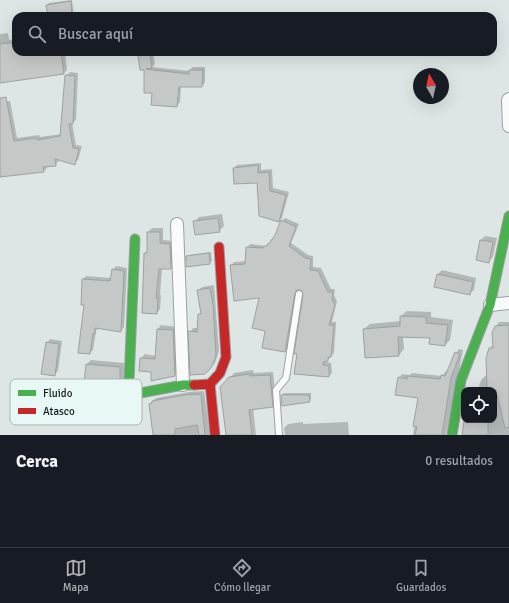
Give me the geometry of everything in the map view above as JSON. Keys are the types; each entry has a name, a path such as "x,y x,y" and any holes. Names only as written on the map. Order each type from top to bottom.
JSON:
{"street":[{"path":"509,99 507,104 509,126"},
{"path":"452,435 461,380 490,305 509,216"},
{"path":"177,224 183,385"},
{"path":"129,379 135,239"},
{"path":"142,393 183,385 210,384 220,373 226,357 219,247"},
{"path":"490,305 509,303"},
{"path":"210,384 215,435"}],"lane":[{"path":"279,435 276,390 286,378 299,294"}],"building":[{"path":"71,1 72,12 47,12 46,5"},
{"path":"12,42 12,56 62,56 64,74 0,83 0,44"},
{"path":"138,56 150,56 152,68 146,69 189,74 189,70 203,70 202,87 179,87 177,107 151,105 152,93 144,93 144,70 140,70"},
{"path":"65,75 75,76 73,124 69,124 73,148 79,149 75,165 55,159 56,166 43,167 44,172 0,177 0,98 6,97 14,141 36,138 37,140 60,136"},
{"path":"258,165 258,173 269,172 270,191 286,195 279,222 259,216 257,183 234,184 233,168"},
{"path":"218,218 220,232 195,235 193,221"},
{"path":"281,220 296,227 289,246 305,258 311,259 310,270 318,271 328,292 333,292 332,299 335,305 329,325 334,325 331,357 328,357 328,361 323,362 323,365 329,366 329,377 294,374 297,354 294,354 303,295 301,290 297,290 295,293 285,352 262,348 265,331 252,328 259,298 234,301 230,265 245,264 246,247 263,248 264,246 267,246 275,235"},
{"path":"147,232 160,232 160,243 170,244 171,269 159,269 156,298 158,298 157,314 142,313 144,253 147,253"},
{"path":"480,240 493,242 489,263 476,260"},
{"path":"209,253 210,264 186,267 186,256"},
{"path":"112,269 124,271 121,332 95,328 90,354 78,353 84,305 81,305 82,279 110,281"},
{"path":"437,274 473,282 470,295 434,287"},
{"path":"210,288 213,304 216,356 211,368 205,374 190,375 188,331 197,332 198,314 201,314 197,290"},
{"path":"400,316 426,317 426,323 448,325 445,346 429,344 430,338 398,337 399,356 365,358 363,329 400,326"},
{"path":"509,325 509,427 505,428 497,394 497,387 487,387 486,358 489,348 493,348 492,333 495,326"},
{"path":"157,329 173,330 175,376 151,381 151,372 139,371 140,358 155,359"},
{"path":"46,342 59,344 55,376 41,374"},
{"path":"455,352 460,354 451,378 442,435 415,435 417,427 413,426 418,398 395,395 398,377 407,379 407,376 440,379 441,375 445,376"},
{"path":"86,364 120,367 120,379 84,379"},
{"path":"250,374 250,376 270,375 273,407 249,410 252,435 226,435 220,387 229,377"},
{"path":"201,394 205,435 199,435 197,425 175,429 175,435 153,435 149,404 152,403 152,401 184,395"},
{"path":"281,395 309,395 310,402 282,406"},
{"path":"464,423 488,423 488,435 462,435"}],"traffic: fast":[{"path":"452,435 461,380 490,305 509,216"},
{"path":"129,379 135,239"},
{"path":"142,393 183,385 194,385"}],"traffic: jam":[{"path":"210,384 220,373 226,357 219,247"},
{"path":"194,385 210,384 215,435"}]}
